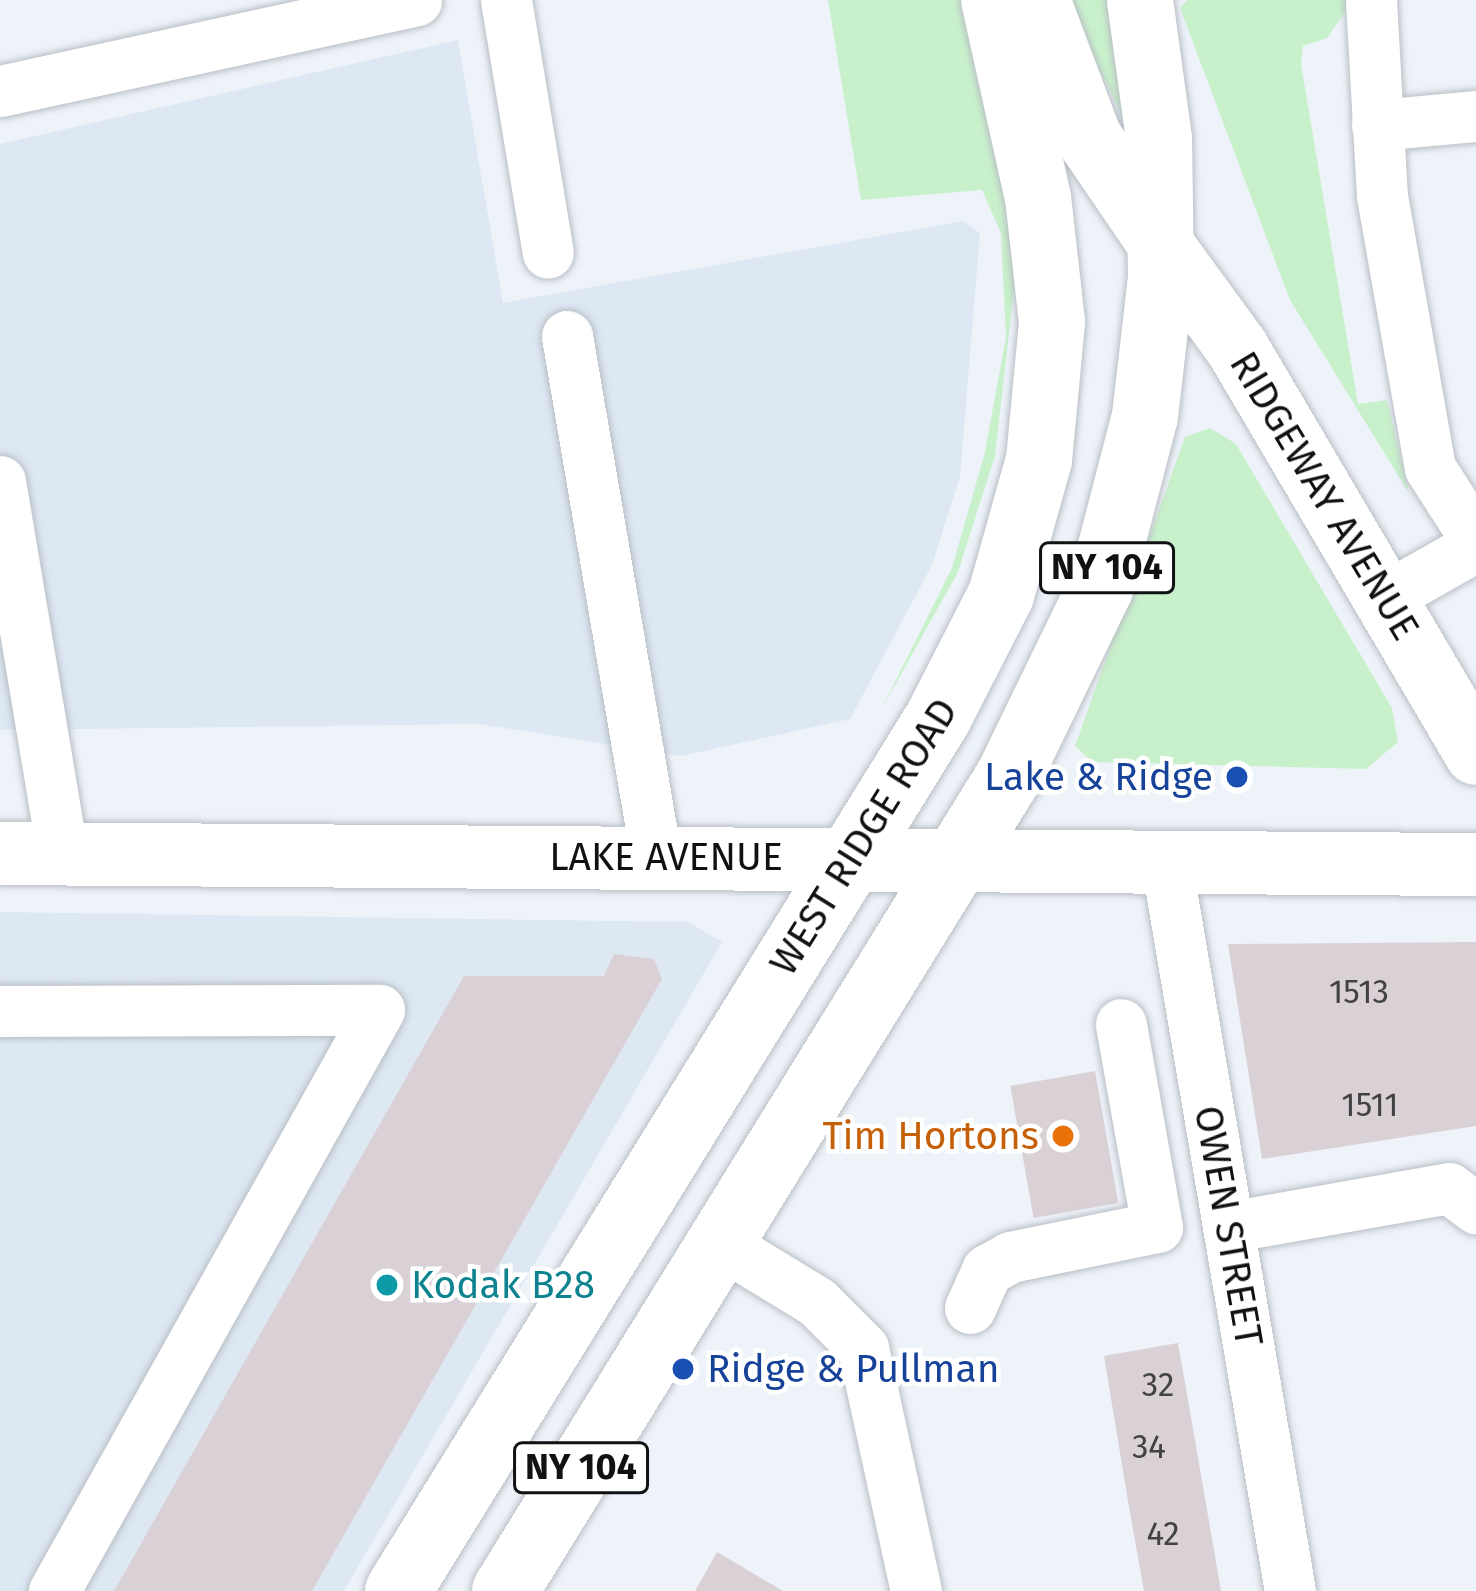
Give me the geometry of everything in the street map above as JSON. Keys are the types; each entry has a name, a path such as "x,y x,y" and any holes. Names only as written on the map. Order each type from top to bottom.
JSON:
{"highway":[{"name":"WEST RIDGE ROAD","path":"398,1591 851,858 988,626 1039,460 1049,260 994,0"},
{"path":"1037,0 1089,138 1162,245"},
{"name":"NY 104","path":"505,1591 1043,716 1111,558 1145,416 1162,245 1153,76 1140,0"},
{"path":"1153,76 1169,0"}],"main road":[{"name":"RIDGEWAY AVENUE","path":"1162,245 1476,753"},
{"name":"LAKE AVENUE","path":"0,854 1476,864"}],"street":[{"path":"0,91 416,0"},
{"path":"506,0 548,253"},
{"path":"1371,0 1377,125 1430,468 1476,543 1384,598"},
{"path":"1377,125 1476,116"},
{"path":"567,336 656,857"},
{"path":"0,481 12,620 62,852"},
{"name":"OWEN STREET","path":"1166,861 1290,1591"},
{"path":"0,1011 379,1010 54,1591"},
{"path":"970,1308 987,1270 1010,1257 1157,1227 1121,1024"},
{"path":"1228,1227 1449,1188 1476,1208"},
{"path":"722,1244 817,1302 863,1348 916,1591"}],"shaded area":[{"path":"458,40 503,303 963,221 980,233 960,476 932,565 850,719 681,756 480,724 0,730 0,144"},
{"path":"0,912 688,922 722,942 344,1591 0,1591"}],"green space":[{"path":"828,0 971,0 1018,255 995,456 958,572 881,710 952,568 985,452 1006,337 1001,233 982,190 861,200"},
{"path":"1069,0 1108,0 1132,136 1075,19"},
{"path":"1187,0 1353,0 1327,38 1303,46 1301,64 1358,404 1387,400 1409,493 1290,300 1180,8"},
{"path":"1210,428 1236,444 1392,708 1398,742 1366,769 1092,762 1075,746 1185,437"}],"building":[{"path":"1476,942 1476,1126 1262,1159 1228,944"},
{"name":"Kodak B28","path":"614,954 654,959 662,979 312,1591 114,1591 464,976 604,976"},
{"name":"Tim Hortons","path":"1095,1071 1118,1203 1034,1218 1010,1086"},
{"path":"1178,1343 1221,1591 1144,1591 1129,1507 1104,1356"},
{"path":"717,1552 783,1591 695,1591"}],"place":[{"name":"Lake & Ridge","path":"1237,777"},
{"name":"Tim Hortons","path":"1063,1136"},
{"name":"Kodak B28","path":"387,1285"},
{"name":"Ridge & Pullman","path":"683,1369"}]}
